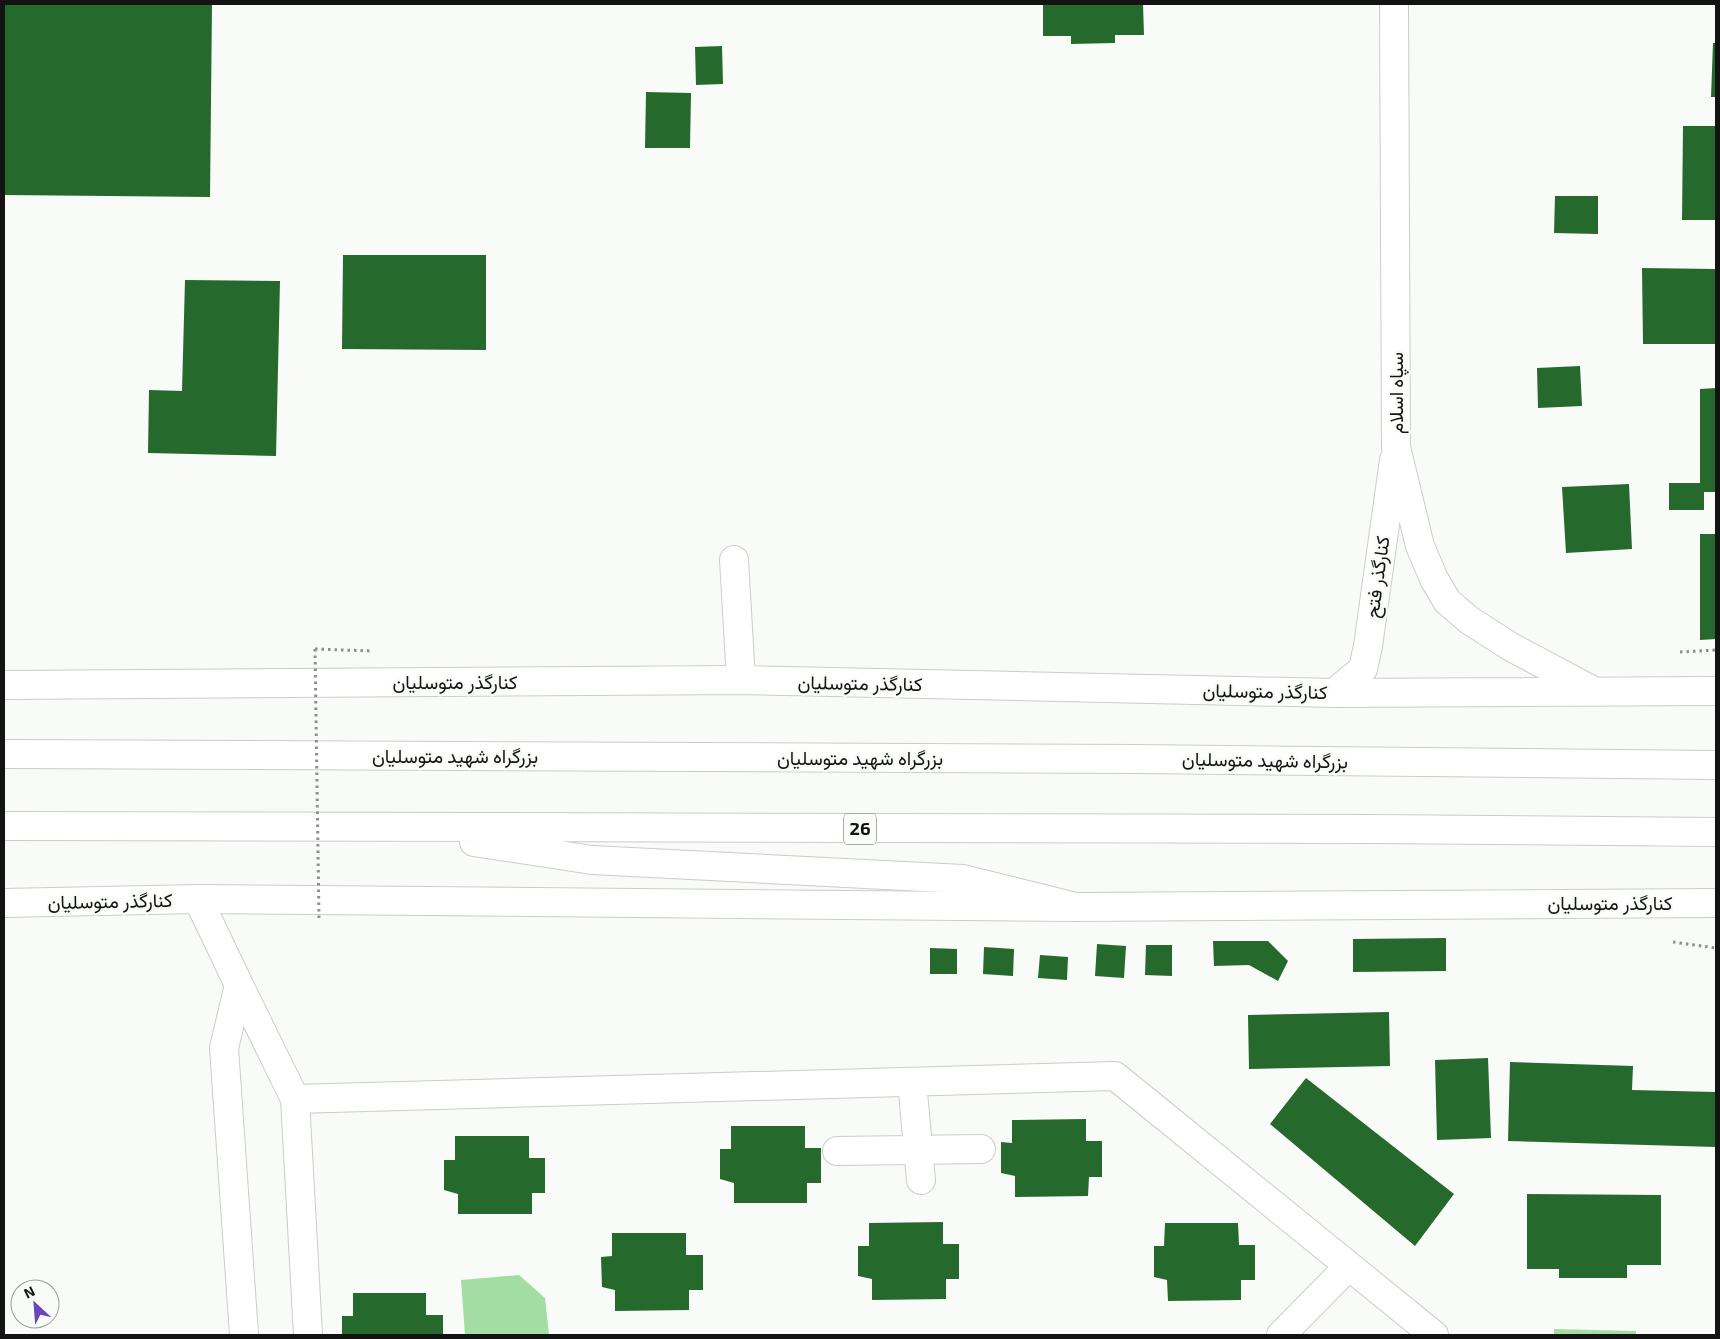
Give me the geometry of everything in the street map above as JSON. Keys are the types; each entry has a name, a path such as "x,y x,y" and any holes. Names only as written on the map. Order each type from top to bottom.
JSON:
{"main road":[{"name":"سپاه اسلام","path":"1394,4 1396,447 1420,546 1434,579 1447,601 1468,620 1512,647 1594,691"},
{"name":"کنارگذر فتح","path":"1334,693 1363,669 1368,646 1396,447"},
{"path":"734,560 741,680"},
{"name":"کنارگذر متوسلیان","path":"4,685 741,680 1334,693 1716,691"},
{"name":"بزرگراه شهید متوسلیان","path":"4,754 1136,759 1716,765"},
{"name":"26","path":"4,826 1379,829 1716,832"},
{"path":"384,827 592,860 964,880 1076,907"},
{"name":"کنارگذر متوسلیان","path":"4,903 198,898 1076,907 1716,903"},
{"path":"198,898 295,1099 308,1335"},
{"path":"239,985 224,1048 244,1335"},
{"path":"295,1099 1115,1076 1434,1335"},
{"path":"912,1082 922,1180"},
{"path":"837,1151 981,1149"},
{"path":"1281,1335 1349,1266"}],"path":[{"path":"319,919 315,649 380,651"},
{"path":"1680,652 1716,650"},
{"path":"1673,942 1716,948"}],"green space":[{"path":"519,1275 545,1298 549,1335 465,1335 461,1280"},
{"path":"1554,1329 1636,1331 1636,1335 1554,1335"}],"building":[{"path":"4,4 212,4 210,197 4,195"},
{"path":"1043,4 1143,4 1144,35 1115,35 1115,43 1071,44 1071,36 1043,36"},
{"path":"1713,43 1716,43 1716,97 1711,97"},
{"path":"722,46 723,84 696,85 695,47"},
{"path":"646,92 691,93 690,148 645,148"},
{"path":"1683,126 1716,126 1716,220 1682,220"},
{"path":"1555,196 1598,196 1598,234 1554,233"},
{"path":"343,255 486,255 486,350 342,349"},
{"path":"1642,268 1716,269 1716,344 1643,344"},
{"path":"185,280 280,281 276,456 148,453 149,390 182,391"},
{"path":"1580,366 1582,406 1538,408 1537,368"},
{"path":"1716,388 1716,492 1704,492 1704,510 1669,510 1669,483 1700,483 1700,389"},
{"path":"1629,484 1632,549 1566,553 1562,487"},
{"path":"1700,534 1716,534 1716,639 1700,640"},
{"path":"1446,938 1446,971 1353,972 1353,939"},
{"path":"1213,941 1268,941 1288,961 1278,981 1249,965 1214,966"},
{"path":"1097,944 1126,946 1124,978 1095,976"},
{"path":"1146,945 1172,945 1172,976 1145,975"},
{"path":"984,947 1014,949 1013,976 983,974"},
{"path":"930,948 957,949 957,974 930,974"},
{"path":"1040,955 1068,957 1067,980 1038,978"},
{"path":"1389,1012 1390,1066 1249,1069 1248,1015"},
{"path":"1488,1058 1491,1138 1437,1140 1435,1060"},
{"path":"1510,1062 1633,1066 1632,1090 1716,1092 1716,1147 1508,1141"},
{"path":"1306,1078 1454,1194 1415,1246 1270,1124"},
{"path":"1086,1119 1086,1141 1102,1141 1102,1177 1089,1177 1088,1196 1015,1197 1015,1176 1001,1173 1001,1142 1012,1143 1012,1120"},
{"path":"731,1126 805,1126 805,1148 821,1148 821,1183 807,1183 807,1203 734,1203 734,1183 720,1179 720,1149 731,1149"},
{"path":"455,1136 529,1136 529,1158 545,1158 545,1193 532,1193 532,1214 458,1214 458,1194 444,1190 444,1160 455,1160"},
{"path":"1527,1194 1661,1195 1661,1265 1627,1265 1627,1278 1559,1278 1559,1269 1527,1269"},
{"path":"943,1222 943,1244 959,1244 959,1279 946,1279 946,1299 872,1300 872,1279 858,1276 858,1246 869,1246 869,1223"},
{"path":"1165,1223 1238,1223 1239,1245 1255,1245 1255,1280 1241,1280 1241,1300 1168,1301 1167,1280 1154,1277 1154,1246 1164,1246"},
{"path":"612,1233 686,1233 686,1255 703,1255 703,1290 689,1290 689,1310 615,1311 615,1290 602,1287 601,1257 612,1256"},
{"path":"353,1293 426,1293 426,1315 443,1315 443,1335 342,1335 342,1316 353,1316"}]}
